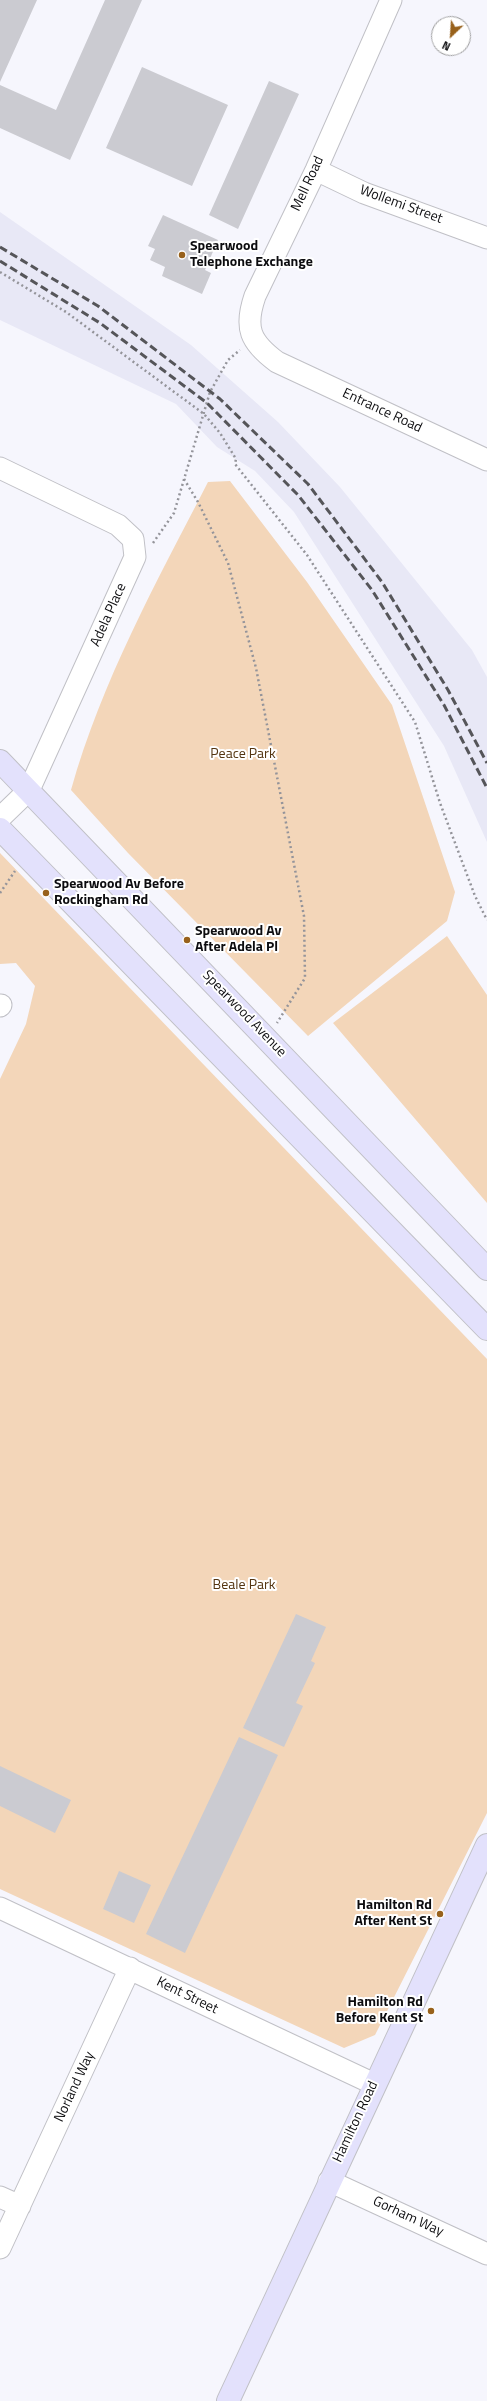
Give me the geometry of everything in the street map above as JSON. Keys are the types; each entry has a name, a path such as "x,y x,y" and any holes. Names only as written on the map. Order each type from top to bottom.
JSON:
{"main road":[{"name":"Spearwood Avenue","path":"0,761 487,1269"},
{"path":"0,829 487,1328"},
{"name":"Hamilton Road","path":"228,2401 374,2084 487,1845"}],"street":[{"name":"Mell Road","path":"252,339 249,325 250,311 255,296 316,170 391,0"},
{"name":"Wollemi Street","path":"316,170 364,193 487,238"},
{"name":"Entrance Road","path":"252,339 262,351 277,362 487,460"},
{"path":"0,468 118,525 134,539 134,550"},
{"name":"Adela Place","path":"0,818 29,790 135,557 134,550"},
{"name":"Kent Street","path":"0,1908 374,2084"},
{"name":"Norland Way","path":"0,2248 130,1968"},
{"name":"Gorham Way","path":"329,2181 487,2254"},
{"path":"0,2197 20,2206"}],"path":[{"path":"0,272 66,312 204,414 220,433 236,459 235,464 307,555 415,722 443,810 475,896 487,920"},
{"path":"134,550 151,546 174,513 210,392 228,360 252,339"},
{"path":"184,479 198,502 228,563 256,668 304,916 305,978 275,1025"},
{"path":"0,894 4,884 27,858"}],"shaded area":[{"path":"0,212 191,345 278,422 340,487 472,650 487,677 487,842 444,746 294,512 255,471 217,447 176,404 0,320"}],"green space":[{"name":"Peace Park","path":"230,481 307,582 392,705 455,892 447,921 308,1036 128,853 71,790 98,710 114,671 169,557 208,482"},
{"name":"Beale Park","path":"0,853 487,1359 487,1813 375,2035 344,2048 0,1889 0,1079 26,1024 35,986 16,963 0,964"},
{"path":"447,936 487,995 487,1203 333,1023"}],"building":[{"path":"0,0 37,0 0,82"},
{"path":"105,0 142,0 70,160 0,128 0,85 56,110"},
{"path":"142,67 228,105 192,186 106,148"},
{"path":"269,81 299,94 238,229 209,215"},
{"name":"Spearwood Telephone Exchange","path":"163,215 218,240 205,270 211,273 202,294 162,276 165,267 150,260 155,249 148,246"},
{"path":"296,1614 326,1627 311,1661 315,1663 296,1703 303,1706 284,1747 243,1728"},
{"path":"239,1737 278,1755 185,1953 146,1934"},
{"path":"0,1766 71,1800 55,1833 0,1806"},
{"path":"119,1871 151,1885 134,1923 103,1909"}],"railway":[{"path":"0,247 98,306 220,399 308,484 382,582 448,690 487,763"},
{"path":"0,261 100,323 207,403 298,495 372,590 444,705 487,788"}],"place":[{"name":"Spearwood Telephone Exchange","path":"182,255"},
{"name":"Spearwood Av Before Rockingham Rd","path":"46,893"},
{"name":"Spearwood Av After Adela Pl","path":"187,940"},
{"name":"Hamilton Rd After Kent St","path":"440,1914"},
{"name":"Hamilton Rd Before Kent St","path":"431,2011"}]}
